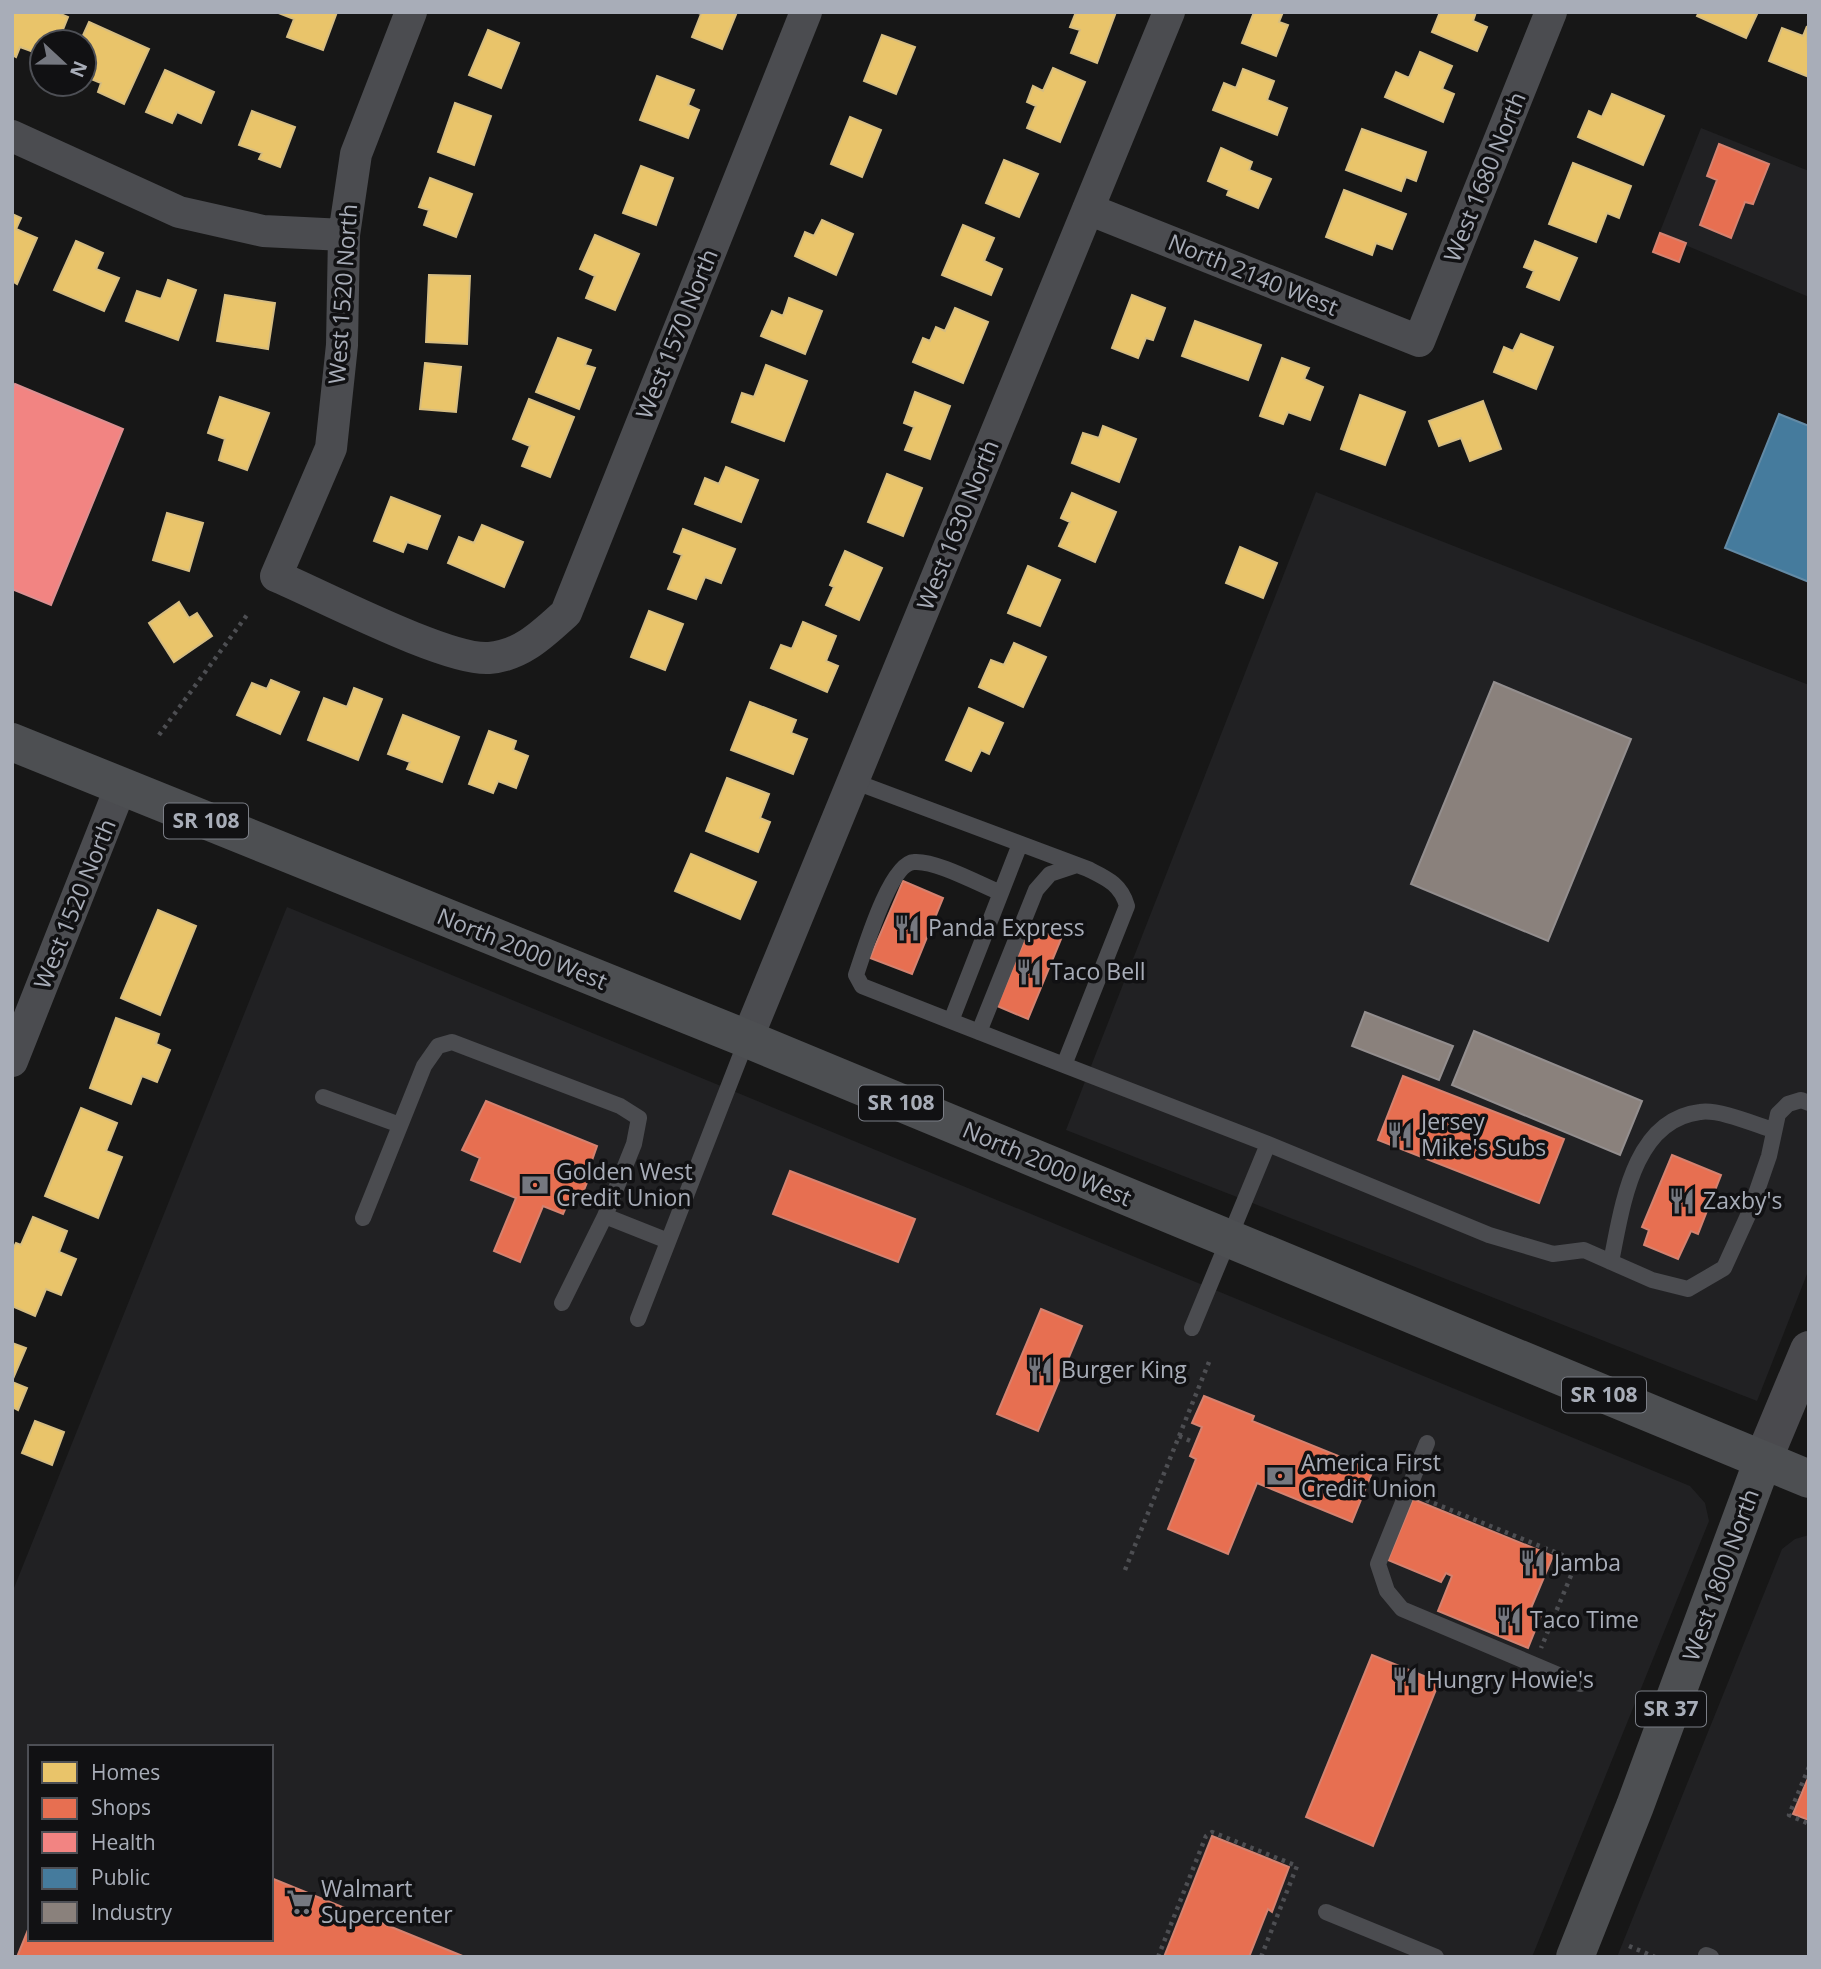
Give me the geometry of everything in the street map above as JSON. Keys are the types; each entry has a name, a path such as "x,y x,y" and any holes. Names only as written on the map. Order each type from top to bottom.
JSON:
{"main road":[{"name":"North 2000 West","path":"12,741 747,1039 1809,1479"},
{"name":"West 1800 North","path":"1575,1957 1763,1460 1809,1350"}],"street":[{"name":"West 1520 North","path":"276,576 331,447 342,345 344,235 356,154 411,12"},
{"name":"West 1570 North","path":"276,576 442,648 489,658 531,645 566,613 806,12"},
{"name":"West 1630 North","path":"747,1039 1169,12"},
{"name":"West 1680 North","path":"1419,341 1551,12"},
{"path":"12,136 179,212 263,230 344,235"},
{"name":"North 2140 West","path":"1088,209 1419,341"},
{"name":"West 1520 North","path":"16,1042 121,786"}],"lane":[{"path":"853,781 1077,865 1116,885 1124,894 1127,906 1063,1065"},
{"path":"951,1021 1020,844"},
{"path":"1001,893 925,863 911,862 898,870 856,975 857,981 862,986 1268,1144 1489,1235 1553,1254 1584,1250 1652,1280 1688,1289 1724,1268 1769,1156 1773,1130 1779,1114 1788,1104 1801,1100 1809,1103"},
{"path":"979,1032 1036,890 1050,874 1077,865"},
{"path":"638,1319 747,1039"},
{"path":"363,1218 424,1066 438,1046 452,1042 620,1106 639,1118 639,1129 605,1216 562,1303"},
{"path":"323,1097 401,1125"},
{"path":"1611,1262 1625,1194 1644,1147 1671,1122 1701,1111 1773,1130"},
{"path":"1192,1328 1268,1144"},
{"path":"605,1216 668,1241"},
{"path":"1427,1443 1378,1564 1392,1601 1402,1609 1580,1684"},
{"path":"1326,1912 1436,1957"}],"path":[{"path":"159,735 247,615"},
{"path":"1125,1570 1209,1362"},
{"path":"1179,1436 1193,1442"},
{"path":"1407,1493 1577,1561 1534,1665"},
{"path":"1809,1767 1789,1815 1809,1824"},
{"path":"1158,1957 1206,1836 1212,1832 1297,1866 1261,1957"},
{"path":"1629,1946 1655,1957"}],"shaded area":[{"path":"1701,128 1809,171 1809,297 1659,234"},
{"path":"1316,492 1809,685 1809,1269 1757,1401 1066,1130"},
{"path":"287,907 1690,1486 1705,1503 1709,1521 1532,1957 12,1957 12,1593"},
{"path":"1809,1535 1809,1957 1617,1957 1782,1549 1795,1539"}],"building: Homes":[{"path":"12,12 56,12 68,17 64,28 28,28 28,50 20,47 16,57 12,55"},
{"path":"276,12 337,12 323,50 287,37 294,19"},
{"path":"696,12 737,12 722,49 692,37 701,14"},
{"path":"1076,12 1116,12 1097,63 1071,53 1080,30 1070,27"},
{"path":"1254,12 1283,12 1279,22 1288,25 1276,56 1242,43"},
{"path":"1440,12 1476,12 1473,21 1487,27 1477,51 1432,32"},
{"path":"1699,12 1758,12 1746,38 1697,16"},
{"path":"89,22 149,49 124,104 98,92 101,83 98,82 98,28 86,28"},
{"path":"1807,26 1809,77 1769,61 1782,28 1803,36"},
{"path":"488,30 519,43 501,88 469,75"},
{"path":"882,35 915,47 896,94 864,81"},
{"path":"1420,52 1452,66 1442,89 1454,94 1443,122 1385,97 1396,72 1409,78"},
{"path":"1053,68 1085,82 1060,142 1027,128 1036,106 1027,102 1033,86 1043,91"},
{"path":"1243,69 1274,81 1267,100 1287,108 1277,135 1213,110 1224,83 1236,88"},
{"path":"165,70 214,92 201,123 177,112 172,123 146,112"},
{"path":"657,76 694,90 688,105 699,110 688,138 640,120"},
{"path":"1612,94 1664,116 1643,165 1578,137 1589,111 1602,117"},
{"path":"455,103 491,116 474,165 438,152"},
{"path":"252,111 295,127 280,167 259,159 262,153 239,145"},
{"path":"850,117 881,130 862,177 831,164"},
{"path":"1362,129 1426,152 1416,181 1406,177 1401,191 1346,170"},
{"path":"1221,148 1252,162 1249,170 1271,179 1258,208 1227,195 1229,190 1208,181"},
{"path":"1004,160 1038,174 1019,217 986,203"},
{"path":"1573,163 1631,186 1619,218 1607,213 1596,242 1549,224"},
{"path":"641,166 673,178 656,225 623,213"},
{"path":"430,178 472,194 456,237 424,225 429,210 419,207"},
{"path":"1344,190 1406,214 1392,249 1376,243 1372,255 1326,237"},
{"path":"12,214 21,218 16,229 37,238 17,284 12,281"},
{"path":"822,220 853,234 836,275 795,256 805,232 814,236"},
{"path":"963,225 994,238 984,261 1002,269 991,295 942,275"},
{"path":"595,235 639,254 615,310 586,298 595,276 580,269"},
{"path":"76,241 103,253 96,269 119,278 104,311 54,290"},
{"path":"1535,241 1577,258 1559,300 1527,287 1534,271 1524,267"},
{"path":"429,275 470,276 467,344 426,342"},
{"path":"168,280 196,290 178,340 126,321 137,291 161,299"},
{"path":"225,295 275,303 268,349 217,341"},
{"path":"1132,295 1165,308 1153,340 1146,338 1138,358 1112,348"},
{"path":"789,298 822,311 805,354 761,336 772,311 783,316"},
{"path":"955,308 988,322 963,383 913,362 923,338 930,341 936,327 945,331"},
{"path":"1195,321 1261,345 1248,380 1182,356"},
{"path":"1521,334 1553,347 1536,389 1494,372 1504,347 1513,351"},
{"path":"558,338 591,350 585,365 595,368 579,409 536,392"},
{"path":"1282,358 1309,368 1304,379 1323,387 1310,420 1288,412 1283,424 1260,416"},
{"path":"425,363 461,367 456,412 420,409"},
{"path":"766,365 807,381 784,441 732,422 742,393 754,397"},
{"path":"915,392 950,406 930,459 905,450 914,427 904,423"},
{"path":"1360,395 1405,412 1385,465 1341,449"},
{"path":"220,397 269,413 247,470 219,460 225,439 208,433"},
{"path":"529,399 574,417 550,477 522,466 530,446 513,439"},
{"path":"1483,401 1501,449 1470,461 1461,438 1439,446 1429,421"},
{"path":"1103,426 1136,439 1119,482 1072,463 1083,433 1099,438"},
{"path":"726,467 758,480 741,522 695,504 705,478 719,484"},
{"path":"887,474 922,488 903,536 868,522"},
{"path":"1072,493 1116,512 1095,562 1059,546 1070,522 1061,518"},
{"path":"391,497 440,516 427,549 407,542 403,552 374,541"},
{"path":"167,513 203,523 189,571 153,560"},
{"path":"482,525 523,542 504,587 448,563 459,537 474,543"},
{"path":"683,529 735,549 721,583 705,577 696,599 668,589 682,555 674,552"},
{"path":"1240,547 1277,563 1263,598 1226,583"},
{"path":"845,551 882,568 859,620 826,605 834,587 830,585"},
{"path":"1028,566 1060,580 1040,626 1008,613"},
{"path":"179,602 189,618 197,613 212,636 174,662 149,623"},
{"path":"649,611 683,624 665,670 631,657"},
{"path":"803,622 836,636 826,661 838,666 827,692 771,668 781,645 792,649"},
{"path":"1014,643 1046,657 1023,707 979,687 991,660 1004,665"},
{"path":"271,680 299,692 280,734 237,715 252,683 267,689"},
{"path":"354,688 382,699 358,760 308,740 324,698 347,707"},
{"path":"750,702 796,720 791,733 807,739 793,774 731,750"},
{"path":"969,708 1003,723 989,754 981,750 971,771 946,760"},
{"path":"403,715 459,737 442,782 407,769 410,762 388,754"},
{"path":"489,731 516,741 513,750 528,756 516,788 498,781 493,793 469,784"},
{"path":"727,778 769,794 760,818 770,822 758,852 706,831"},
{"path":"691,854 756,882 740,919 675,891"},
{"path":"158,910 196,926 160,1015 121,998"},
{"path":"116,1018 159,1034 156,1044 170,1050 157,1082 142,1076 131,1104 90,1088"},
{"path":"81,1108 117,1123 106,1151 122,1157 98,1218 45,1196"},
{"path":"33,1217 67,1231 59,1252 76,1259 61,1295 46,1289 35,1316 12,1306 12,1251 16,1243 21,1245"},
{"path":"12,1343 26,1348 12,1381"},
{"path":"12,1382 27,1388 18,1410 12,1407"},
{"path":"35,1421 64,1432 52,1465 22,1453"}],"building: Shops":[{"path":"1719,144 1769,164 1753,204 1745,202 1731,238 1700,225 1717,180 1707,176"},
{"path":"1660,233 1686,243 1679,262 1653,252"},
{"name":"Panda Express","path":"903,881 943,898 912,974 870,958"},
{"name":"Taco Bell","path":"1030,927 1061,939 1028,1019 997,1006"},
{"path":"1403,1076 1564,1139 1539,1203 1378,1140"},
{"name":"Golden West Credit Union","path":"486,1101 597,1146 589,1169 592,1170 582,1195 573,1191 563,1214 543,1206 520,1262 494,1251 516,1198 471,1180 480,1158 462,1150"},
{"name":"Zaxby's","path":"1672,1155 1721,1175 1698,1234 1691,1231 1678,1259 1644,1245 1649,1230 1642,1227"},
{"path":"790,1171 915,1219 898,1262 773,1214"},
{"name":"Burger King","path":"1041,1309 1082,1326 1038,1431 997,1414"},
{"name":"America First Credit Union","path":"1204,1396 1254,1416 1252,1421 1373,1470 1352,1522 1257,1483 1228,1554 1168,1529 1196,1459 1190,1456 1202,1427 1192,1423"},
{"path":"1413,1499 1553,1556 1531,1608 1542,1613 1528,1648 1438,1611 1452,1576 1446,1573 1441,1582 1388,1560"},
{"path":"1372,1655 1439,1682 1373,1846 1306,1817"},
{"path":"1809,1776 1809,1820 1793,1814"},
{"path":"1212,1836 1289,1867 1272,1912 1268,1909 1249,1957 1164,1957"},
{"name":"Walmart Supercenter","path":"273,1879 465,1957 17,1957 28,1930 28,1941 273,1941"}],"building: Health":[{"path":"15,384 123,429 51,605 12,589 12,391"}],"building: Public":[{"path":"1779,414 1809,426 1809,582 1725,548"}],"building: Industry":[{"path":"1494,682 1631,739 1548,941 1411,884"},
{"path":"1365,1012 1453,1046 1439,1080 1352,1046"},
{"path":"1474,1031 1642,1101 1620,1155 1452,1085"}],"place":[{"name":"Panda Express","path":"907,928"},
{"name":"Taco Bell","path":"1029,972"},
{"name":"Jersey Mike's Subs","path":"1400,1135"},
{"name":"Golden West Credit Union","path":"535,1185"},
{"name":"Zaxby's","path":"1682,1201"},
{"name":"Burger King","path":"1040,1370"},
{"name":"America First Credit Union","path":"1280,1476"},
{"name":"Jamba","path":"1533,1563"},
{"name":"Taco Time","path":"1509,1620"},
{"name":"Hungry Howie's","path":"1405,1680"},
{"name":"Walmart Supercenter","path":"300,1902"}]}
